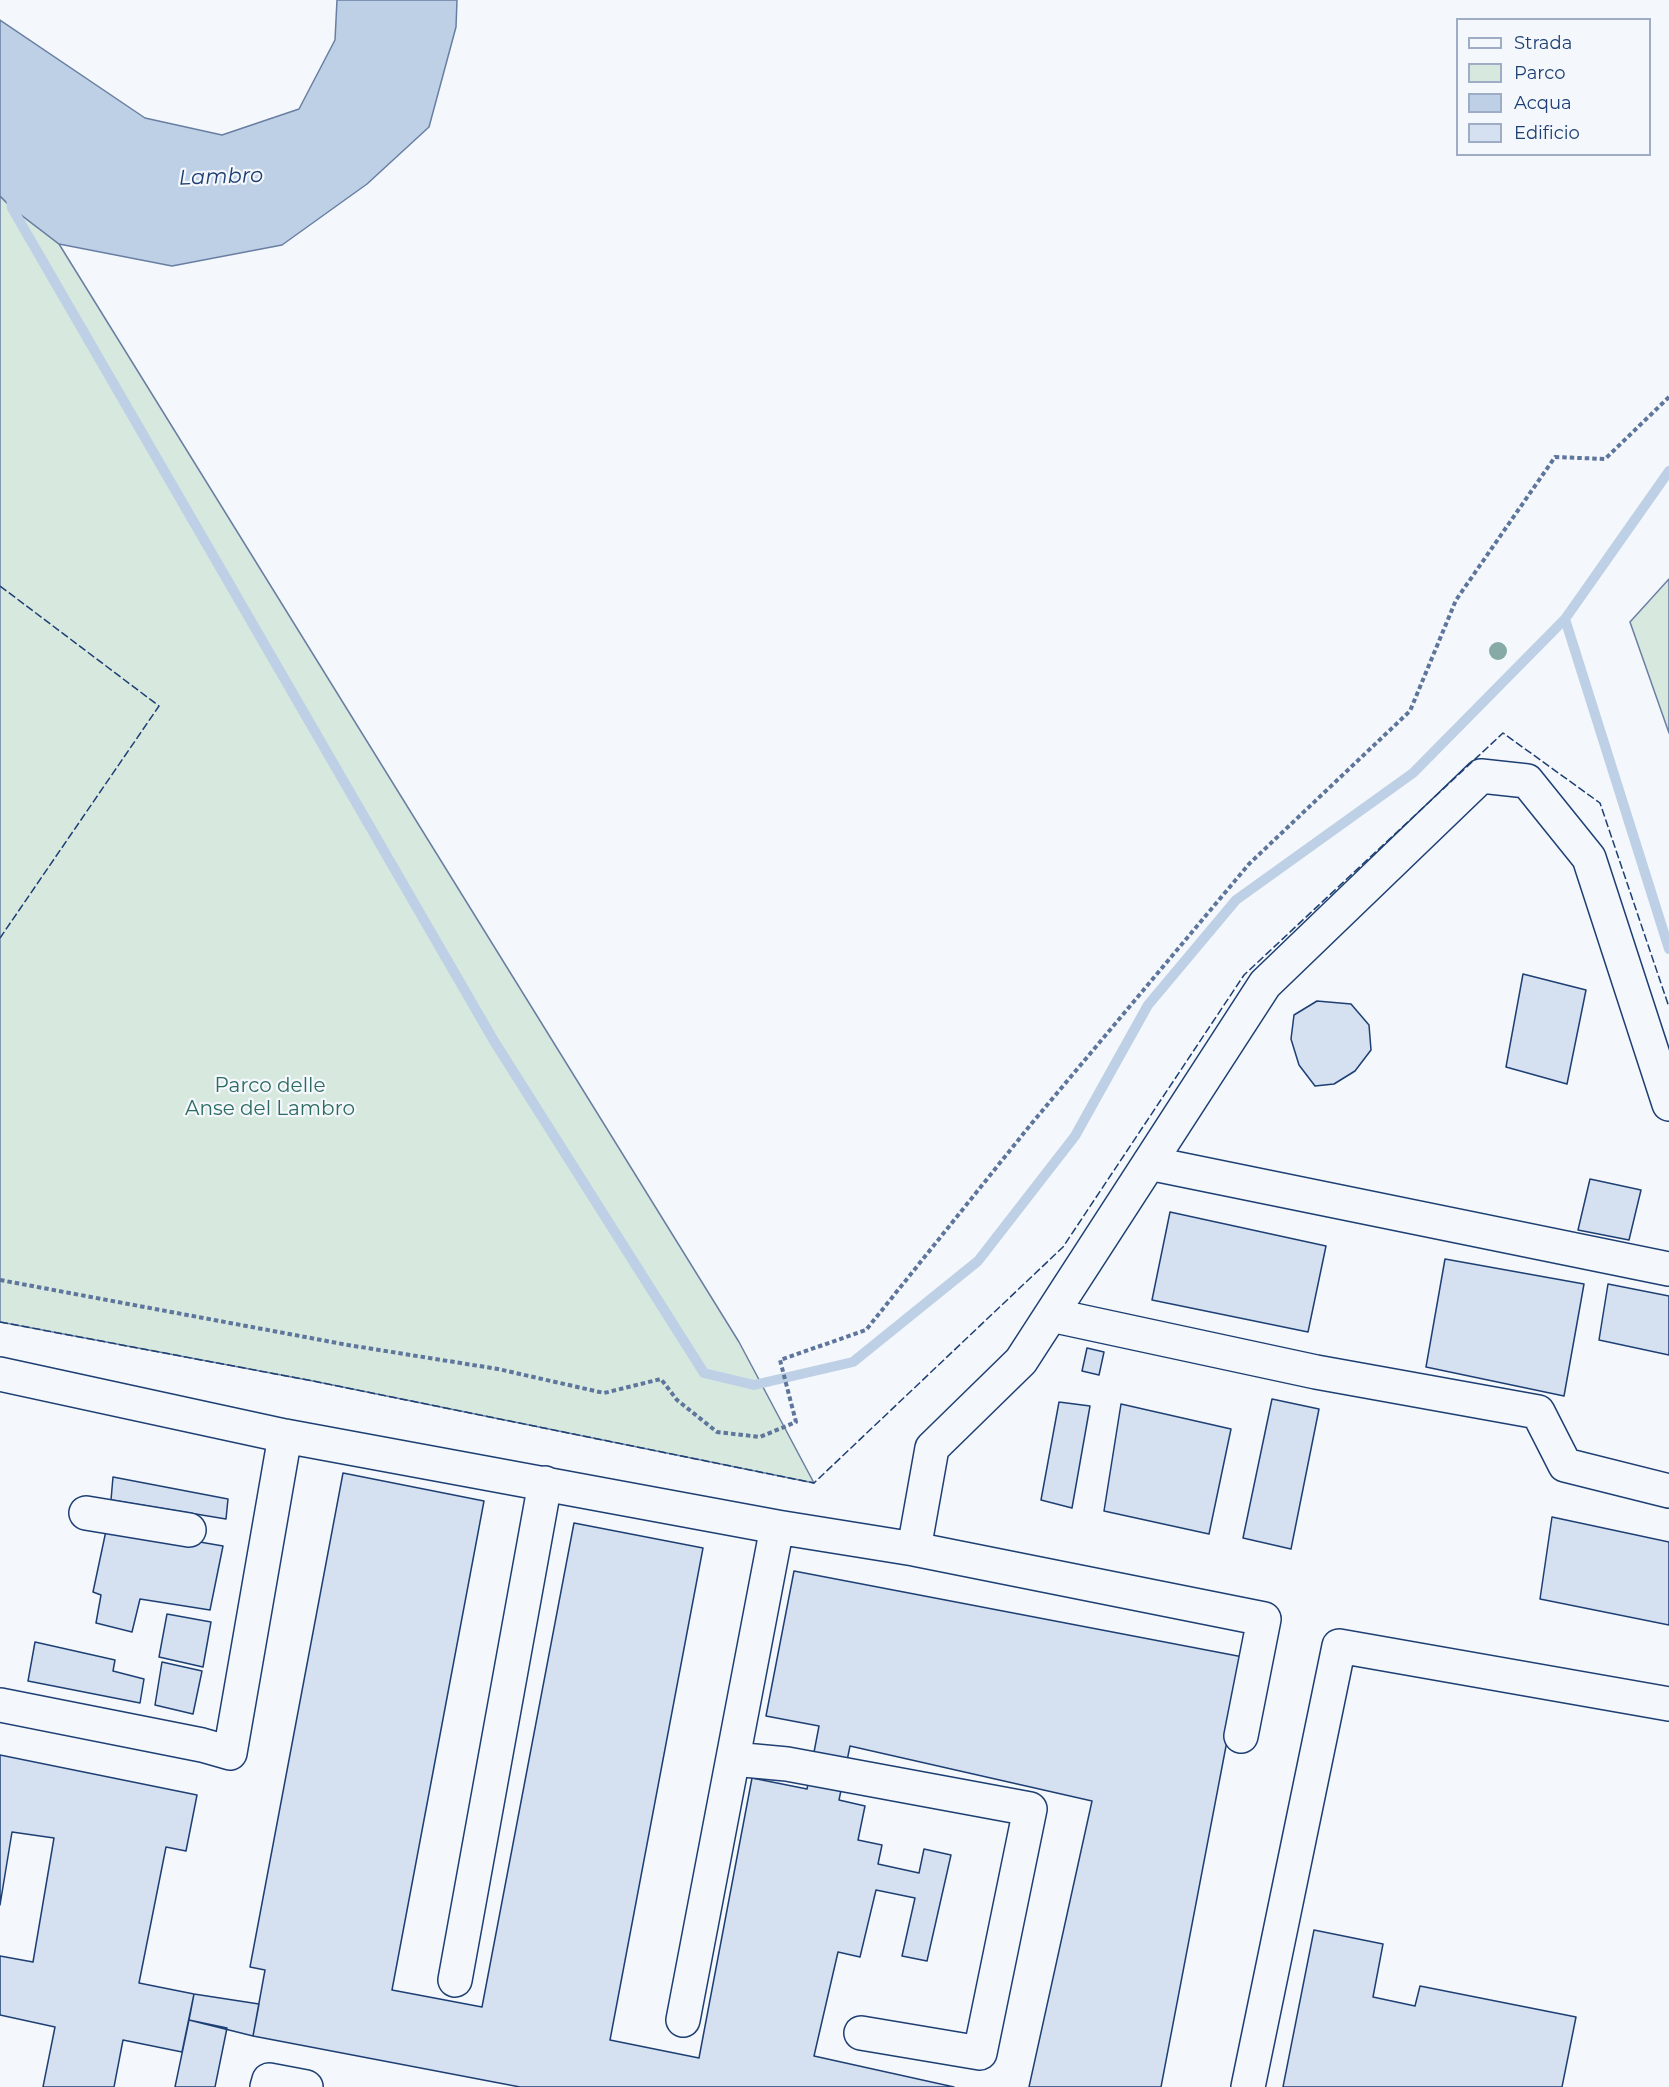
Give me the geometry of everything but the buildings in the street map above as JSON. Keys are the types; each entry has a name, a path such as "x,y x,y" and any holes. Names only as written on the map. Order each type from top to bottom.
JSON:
{"lane":[{"path":"914,1549 932,1448 1021,1361 1265,984 1481,776 1527,781 1589,858 1669,1104"},
{"path":"1149,1163 1669,1269"},
{"path":"1051,1315 1316,1372 1538,1412 1564,1465 1669,1491"},
{"path":"0,1374 285,1436 777,1527 914,1549 1264,1619 1241,1736"},
{"path":"0,1705 202,1745 230,1753 285,1436"},
{"path":"455,1980 545,1483"},
{"path":"86,1513 189,1530"},
{"path":"683,2020 777,1527"},
{"path":"1248,2087 1339,1646 1669,1704"},
{"path":"733,1759 787,1764 1030,1809 980,2053 861,2032"},
{"path":"267,2087 269,2080 306,2087"}],"path":[{"path":"0,1280 348,1345 498,1369 604,1393 661,1379 676,1400 717,1432 760,1437 796,1422 780,1360 866,1330 1032,1123 1250,864 1410,711 1456,600 1555,457 1605,459 1669,397"}],"green space":[{"name":"Parco delle Anse del Lambro","path":"0,196 59,244 739,1342 814,1483 313,1381 0,1322"},
{"path":"1669,579 1669,733 1630,622"}],"water":[{"name":"Lambro","path":"337,0 457,0 456,27 429,127 367,184 282,245 172,266 59,244 0,196 0,20 145,118 222,135 299,109 335,40"}],"waterway":[{"path":"11,194 12,208 494,1041 704,1373 754,1385 853,1362 978,1261 1075,1136 1148,1005 1236,900 1413,773 1565,619 1669,949"},
{"path":"1565,619 1669,471"}],"fence":[{"path":"0,586 159,706 0,938"},
{"path":"0,1322 313,1381 814,1483 1063,1247 1244,975 1503,733 1600,803 1669,1007"}]}
